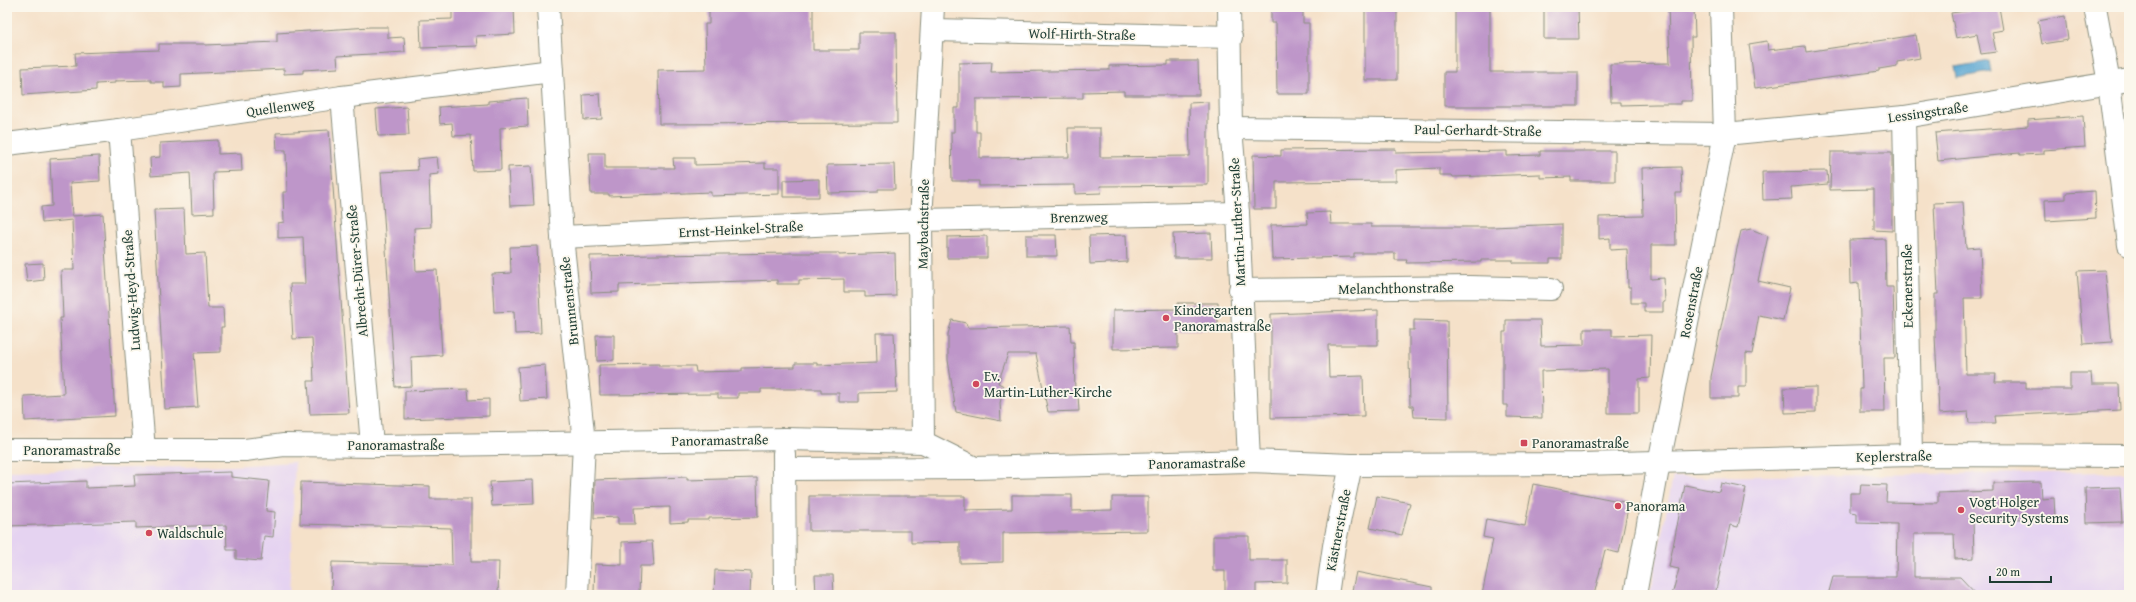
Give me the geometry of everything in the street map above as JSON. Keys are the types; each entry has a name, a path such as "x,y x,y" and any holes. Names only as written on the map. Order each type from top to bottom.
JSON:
{"street":[{"name":"Brunnenstraße","path":"548,7 562,237 584,442 577,595"},
{"name":"Maybachstraße","path":"923,442 921,220 934,7"},
{"name":"Martin-Luther-Straße","path":"1229,7 1231,37 1231,128 1238,214 1240,290 1249,462"},
{"name":"Rosenstraße","path":"1635,595 1659,463 1725,134 1721,7"},
{"path":"2095,7 2119,81 2129,245"},
{"name":"Wolf-Hirth-Straße","path":"933,30 1231,37"},
{"name":"Quellenweg","path":"7,144 552,71"},
{"name":"Lessingstraße","path":"1725,134 1904,117 2119,81"},
{"name":"Albrecht-Dürer-Straße","path":"342,98 372,445"},
{"name":"Eckenerstraße","path":"1904,117 1911,455"},
{"name":"Paul-Gerhardt-Straße","path":"1231,128 1725,134"},
{"name":"Ludwig-Heyd-Straße","path":"119,130 144,450"},
{"name":"Brenzweg","path":"921,220 1238,214"},
{"name":"Ernst-Heinkel-Straße","path":"562,237 921,220"},
{"name":"Melanchthonstraße","path":"1240,290 1469,287 1552,289"},
{"name":"Panoramastraße","path":"7,450 245,450 284,444 372,445 785,439 923,442 976,468"},
{"name":"Panoramastraße","path":"785,439 784,469 976,468 1249,462 1351,465 1659,463"},
{"name":"Keplerstraße","path":"1659,463 1911,455 2129,456"},
{"name":"Kästnerstraße","path":"1327,595 1334,546 1351,465"},
{"path":"784,469 785,595"}],"shaded area":[{"name":"Waldschule","path":"295,462 289,595 7,595 7,471 233,466"},
{"path":"2129,472 2129,595 1650,595 1673,477"}],"water":[{"path":"1989,61 1991,72 1957,78 1955,67"}],"building":[{"path":"452,7 514,7 515,34 476,36 477,46 421,48 420,20 452,19"},
{"path":"709,7 813,7 813,50 859,50 859,32 896,32 897,123 659,124 658,70 706,69 705,24 709,24"},
{"path":"1271,7 1303,7 1303,23 1309,23 1309,94 1277,94 1276,23 1271,23"},
{"path":"1365,7 1391,7 1391,9 1397,9 1397,80 1365,80"},
{"path":"1455,7 1490,7 1490,72 1578,72 1578,106 1444,106 1444,72 1455,72"},
{"path":"1544,7 1578,7 1579,39 1544,39"},
{"path":"1668,7 1694,7 1695,37 1691,37 1692,101 1681,101 1681,104 1621,105 1621,102 1611,102 1610,64 1670,63"},
{"path":"1972,7 1999,7 2003,30 1992,32 1996,52 1981,54 1977,34 1956,38 1951,13 1973,10"},
{"path":"2065,16 2068,40 2042,44 2038,21"},
{"path":"388,27 388,38 404,37 405,52 337,56 338,68 303,70 303,73 284,74 284,69 181,74 181,87 164,88 164,82 151,82 151,80 115,81 115,83 96,84 96,90 23,95 22,68 76,66 75,53 159,50 159,44 205,45 277,42 277,33"},
{"path":"1916,35 1920,58 1897,62 1897,66 1879,69 1879,71 1755,88 1749,44 1767,41 1768,50 1805,46 1806,52"},
{"path":"1168,61 1198,61 1199,95 1124,95 1124,91 1083,92 1083,98 976,99 976,132 980,132 980,158 1069,157 1068,128 1100,128 1100,157 1190,156 1189,103 1208,102 1208,185 1100,186 1101,193 1075,194 1075,185 979,186 979,181 952,181 951,132 954,132 954,108 959,108 959,63 992,62 991,72 1109,70 1109,66 1168,65"},
{"path":"600,94 602,119 584,120 583,95"},
{"path":"527,98 528,126 500,128 501,170 473,171 471,135 453,136 452,123 440,124 439,107 488,104 488,101"},
{"path":"407,107 409,135 378,136 376,109"},
{"path":"2083,116 2085,147 2044,150 2044,154 2020,155 2019,153 1938,161 1935,133 2028,126 2028,120"},
{"path":"329,130 349,413 310,414 308,381 314,381 312,338 293,339 290,284 305,284 303,237 278,238 278,223 284,222 283,192 287,192 286,150 277,150 276,133"},
{"path":"218,140 218,154 241,153 242,171 213,172 214,213 192,214 190,173 151,176 150,158 160,157 160,143"},
{"path":"1396,149 1396,153 1507,151 1507,156 1540,155 1540,151 1615,151 1615,181 1571,181 1571,177 1540,178 1540,174 1453,177 1452,175 1439,175 1439,168 1396,170 1396,181 1276,182 1276,209 1254,209 1253,155 1281,156 1281,150"},
{"path":"1831,152 1892,152 1892,231 1874,230 1874,189 1830,190"},
{"path":"589,153 605,153 605,168 674,168 673,158 695,158 695,165 765,163 765,168 779,168 779,194 711,196 711,192 609,196 609,194 591,194"},
{"path":"99,156 100,181 70,183 72,216 103,214 115,416 25,421 24,396 64,394 60,318 63,318 61,270 74,270 72,220 42,223 41,207 52,206 50,159"},
{"path":"437,157 439,174 429,175 431,227 414,228 416,271 437,270 442,355 411,357 412,386 395,387 381,172 418,170 417,159"},
{"path":"894,164 895,189 878,189 878,192 828,193 827,165"},
{"path":"531,166 534,205 510,206 508,167"},
{"path":"1681,167 1682,193 1675,193 1676,245 1651,245 1651,279 1664,278 1665,302 1663,302 1663,312 1644,312 1644,303 1631,303 1631,287 1628,287 1627,249 1610,250 1610,238 1599,239 1599,217 1643,216 1642,168"},
{"path":"1827,171 1828,184 1791,187 1792,199 1763,200 1762,172"},
{"path":"819,179 819,197 783,197 783,180"},
{"path":"2095,191 2096,218 2046,221 2045,200 2066,199 2066,193"},
{"path":"1963,202 1966,248 1980,247 1982,298 1964,298 1966,374 1996,374 1995,382 2026,382 2026,389 2070,389 2070,373 2091,373 2092,384 2119,384 2120,410 1995,416 1996,423 1969,423 1968,412 1939,414 1935,336 1935,294 1938,294 1934,203"},
{"path":"184,209 186,254 205,253 208,308 223,308 224,327 221,327 221,352 194,353 198,407 165,409 154,210"},
{"path":"1330,212 1331,224 1371,224 1371,227 1493,227 1562,224 1562,259 1550,259 1550,263 1513,263 1513,260 1481,260 1481,262 1406,263 1407,260 1395,260 1395,253 1354,253 1354,257 1272,259 1271,225 1308,224 1307,213"},
{"path":"1751,229 1768,236 1758,281 1790,288 1783,320 1759,315 1752,354 1746,353 1746,387 1738,387 1738,398 1711,398 1711,377 1741,231"},
{"path":"1211,233 1212,258 1174,258 1173,234"},
{"path":"1026,235 1056,235 1057,256 1026,256"},
{"path":"1126,235 1127,262 1090,264 1089,236"},
{"path":"987,236 987,258 947,258 947,237"},
{"path":"1885,239 1886,287 1893,287 1895,358 1884,358 1885,412 1860,412 1860,389 1862,389 1859,283 1850,284 1849,240"},
{"path":"537,246 541,333 515,334 514,311 494,312 492,274 511,273 510,247"},
{"path":"839,253 839,255 895,253 896,296 865,297 865,292 844,292 844,279 799,280 799,284 777,284 777,280 619,285 619,292 591,293 590,256"},
{"path":"43,263 44,280 27,282 25,264"},
{"path":"2105,270 2112,342 2083,344 2077,271"},
{"name":"Kindergarten Panoramastraße","path":"1178,303 1218,303 1218,329 1178,330 1178,348 1113,349 1113,310 1178,309"},
{"path":"1378,310 1378,345 1328,345 1329,377 1363,376 1364,416 1271,418 1271,314"},
{"path":"952,320 966,323 968,328 1070,326 1071,342 1074,342 1075,395 1078,395 1079,411 1048,412 1036,354 1008,354 998,383 1004,386 1000,403 1001,421 956,412 948,360 948,334"},
{"path":"1414,320 1447,321 1448,418 1414,417 1413,406 1410,406 1409,330 1414,330"},
{"path":"1506,320 1540,320 1541,346 1584,345 1584,329 1612,329 1612,336 1651,335 1650,378 1639,379 1639,413 1608,413 1608,369 1541,371 1542,418 1507,417 1507,405 1503,405 1503,332 1506,332"},
{"path":"876,333 894,333 897,392 859,393 859,402 839,402 839,393 821,393 821,389 761,389 761,393 738,393 738,398 718,398 718,394 600,395 599,365 659,364 659,366 695,366 696,372 742,371 742,368 795,367 795,363 817,363 817,365 877,363"},
{"path":"596,335 614,335 614,360 597,361"},
{"path":"545,365 547,399 520,401 518,367"},
{"path":"1816,387 1816,412 1785,413 1784,388"},
{"path":"468,389 469,400 489,399 489,416 405,419 405,391"},
{"path":"231,472 231,477 269,481 266,511 275,512 273,537 264,536 261,561 236,559 236,550 227,550 226,525 136,528 136,522 7,526 7,484 86,481 86,488 135,486 134,475"},
{"path":"687,477 687,480 757,478 758,517 709,518 709,520 688,520 688,522 670,523 670,507 634,508 635,524 618,524 618,517 594,518 595,480"},
{"path":"533,480 534,504 492,506 490,482"},
{"path":"301,482 430,486 430,499 471,499 471,562 499,562 498,595 331,595 332,562 452,565 451,528 300,524"},
{"path":"2041,482 2042,499 2054,498 2055,518 1973,520 1974,558 1955,559 1954,534 1914,534 1914,577 1960,577 1977,595 1828,595 1833,577 1896,577 1897,524 1857,523 1857,513 1850,512 1850,493 1860,493 1861,484 1887,485 1886,502 1938,503 1938,493 1993,491 1993,483"},
{"path":"1721,483 1746,488 1738,527 1730,525 1715,595 1672,595 1679,569 1669,567 1685,485 1719,492"},
{"path":"1533,484 1629,503 1619,553 1605,550 1594,595 1482,595 1493,539 1483,537 1486,519 1525,526"},
{"path":"2120,487 2122,522 2086,523 2085,488"},
{"path":"1012,495 1072,495 1072,511 1112,510 1112,497 1148,497 1148,531 1003,533 1003,562 960,563 960,542 911,543 911,531 809,531 809,496 965,496 965,510 1012,509"},
{"path":"1377,496 1410,503 1402,535 1370,528"},
{"path":"1213,536 1249,536 1249,560 1287,560 1287,583 1256,584 1256,595 1225,595 1225,571 1213,571"},
{"path":"652,541 654,566 640,566 639,595 594,592 595,564 622,565 622,542"},
{"path":"715,570 751,572 750,595 714,595"},
{"path":"1356,572 1432,587 1432,595 1351,595"},
{"path":"815,575 833,575 834,595 816,595"}],"place":[{"name":"Kindergarten Panoramastraße","path":"1166,318"},
{"name":"Ev. Martin-Luther-Kirche","path":"976,384"},
{"name":"Panoramastraße","path":"1524,443"},
{"name":"Panorama","path":"1618,506"},
{"name":"Vogt Holger Security Systems","path":"1961,510"},
{"name":"Waldschule","path":"149,533"}]}
